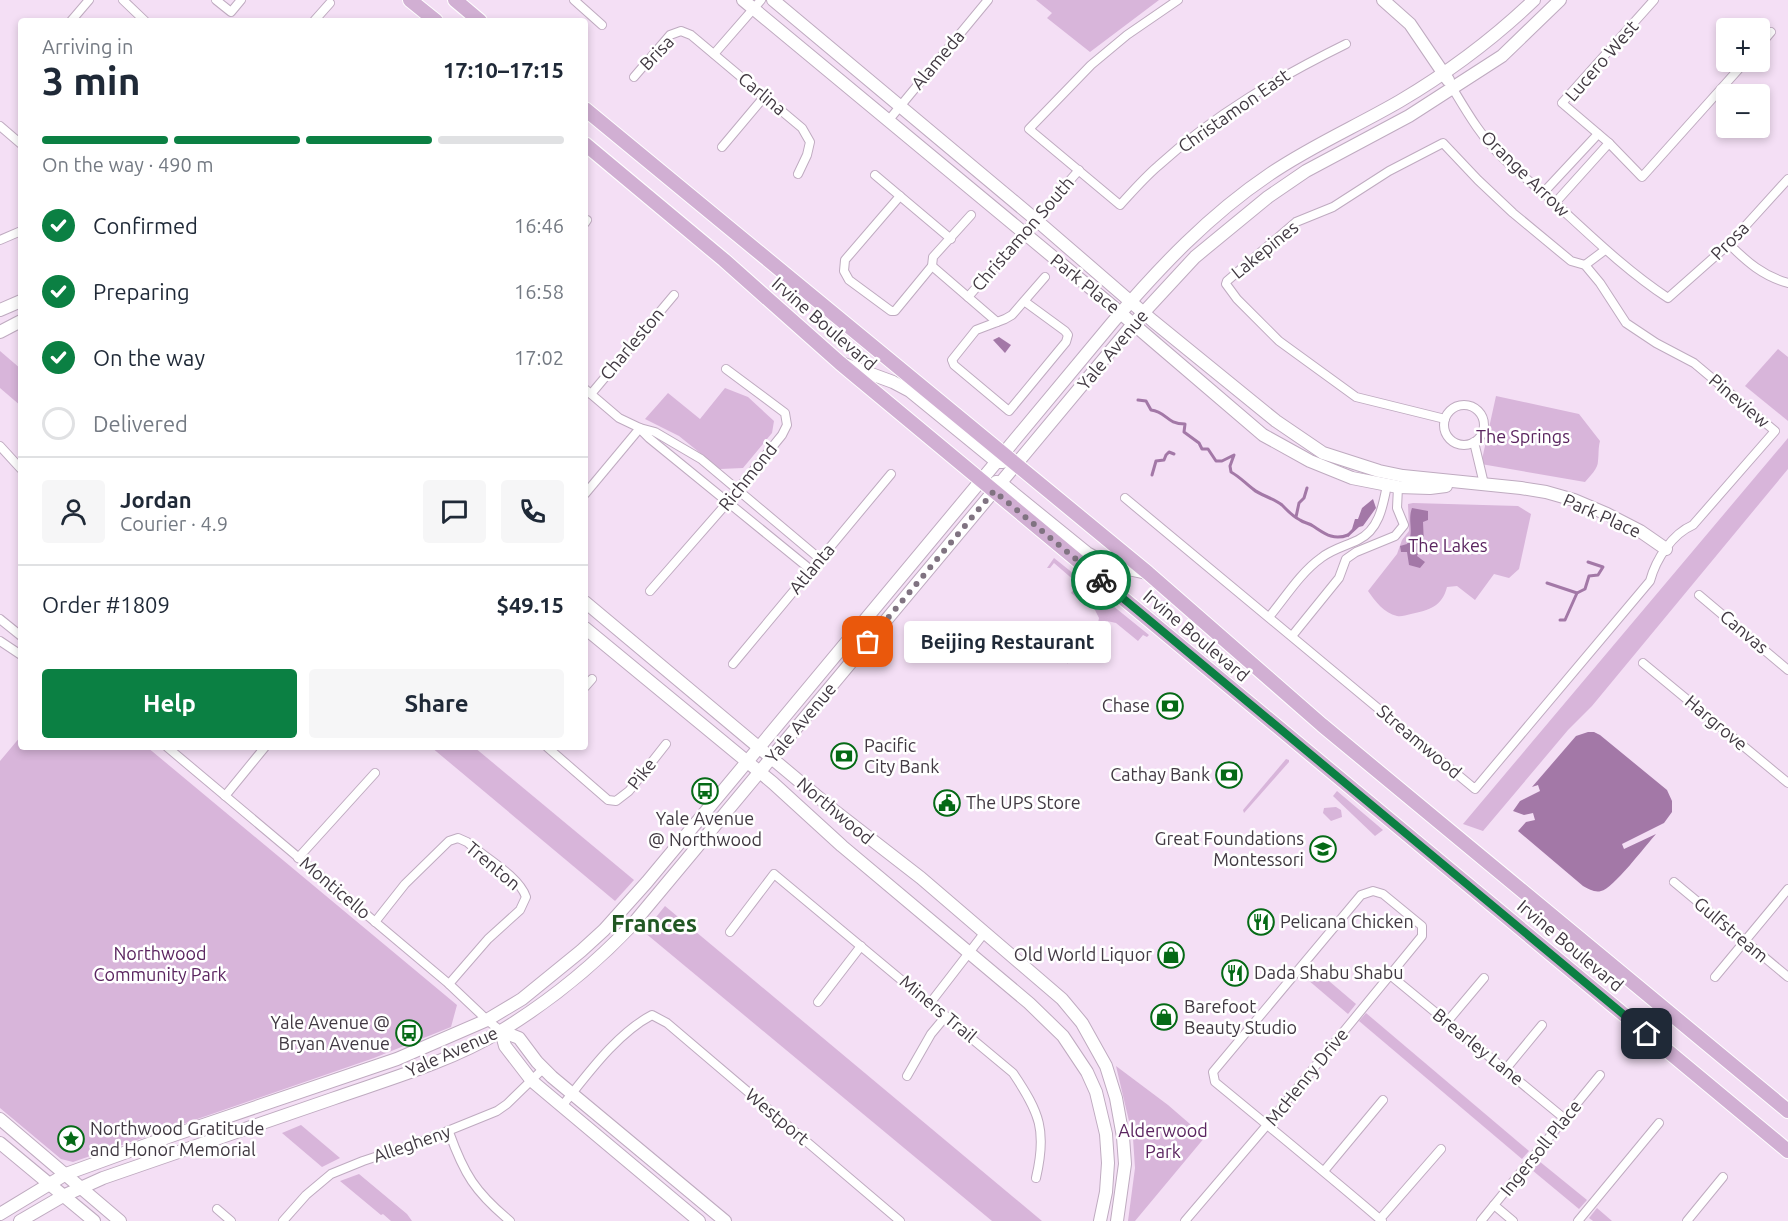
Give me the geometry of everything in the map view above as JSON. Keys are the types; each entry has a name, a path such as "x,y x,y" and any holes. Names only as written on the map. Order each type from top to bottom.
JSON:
{"main road":[{"path":"410,0 432,18"},
{"path":"455,0 476,18"},
{"name":"Irvine Boulevard","path":"588,112 1001,458 1017,464 1148,573 1305,711 1788,1111"},
{"name":"Irvine Boulevard","path":"588,147 724,260 840,363 981,481 998,487 1788,1152"}],"street":[{"path":"74,18 89,0"},
{"path":"123,0 142,18"},
{"path":"216,0 231,12 241,0"},
{"path":"574,0 602,25"},
{"name":"Park Place","path":"743,0 757,4 888,121 1263,435 1310,461 1352,478 1392,486 1430,488 1463,483"},
{"name":"Park Place","path":"773,0 1035,219 1143,313 1276,421 1323,453 1379,471 1463,483 1521,488 1574,500 1640,531 1666,549"},
{"name":"Alameda","path":"888,121 988,0"},
{"path":"1079,170 1029,129 1091,65 1127,35 1178,0"},
{"name":"Orange Arrow","path":"1383,0 1410,24 1444,74 1474,125 1496,150 1605,250 1647,285 1668,298"},
{"name":"Yale Avenue","path":"0,1214 66,1174 428,1047 487,1020 547,980 604,930 647,882 1120,313 1179,249 1238,197 1271,173 1444,74 1505,28 1534,0"},
{"name":"Yale Avenue","path":"20,1221 80,1187 418,1069 468,1048 501,1030 572,983 611,947 692,855 1133,324 1195,257 1268,196 1306,171 1409,116 1502,56 1560,0"},
{"name":"Lucero West","path":"1654,0 1562,103 1609,143 1642,177 1736,72"},
{"path":"317,18 330,3"},
{"path":"714,54 757,4"},
{"name":"Carlina","path":"681,31 691,35 802,128 810,141 807,155 798,174"},
{"name":"Brisa","path":"634,77 670,35 681,31"},
{"name":"Christamon East","path":"1079,170 1120,205 1157,166 1209,123 1290,71 1346,44"},
{"path":"722,147 764,97"},
{"path":"0,126 18,141"},
{"path":"1543,193 1598,134"},
{"name":"Pineview","path":"1443,143 1513,213 1571,261 1585,265 1600,283 1626,323 1694,363 1775,431 1694,525 1683,529 1666,549"},
{"name":"Lakepines","path":"1443,143 1389,171 1333,207 1296,222 1248,262 1226,284 1237,299 1280,341 1356,397 1445,419"},
{"path":"1555,203 1609,143"},
{"name":"Christamon South","path":"968,297 1079,170"},
{"path":"875,175 951,239"},
{"name":"Prosa","path":"1668,298 1729,244 1788,179"},
{"path":"900,196 845,260 844,271 849,280 891,311 895,310 932,266 933,257 971,215"},
{"path":"0,240 18,232"},
{"path":"1729,244 1748,264 1774,279 1788,283"},
{"path":"1585,265 1605,250"},
{"name":"Christamon South","path":"932,266 997,322"},
{"path":"1024,301 1068,335 1066,342 1009,411 954,365 952,360 976,330 1012,315 1024,301 1045,277"},
{"name":"Charleston","path":"588,392 674,295"},
{"path":"0,310 18,302"},
{"path":"0,332 18,323"},
{"path":"840,363 893,382 910,391 1001,458"},
{"name":"Richmond","path":"650,591 727,503 782,435 787,425 784,413 726,369"},
{"path":"588,392 619,418 655,432 701,459 820,559"},
{"path":"1457,406 1475,408 1484,423 1481,435 1467,445 1454,442 1446,432 1445,419 1457,406"},
{"path":"588,490 640,428"},
{"path":"640,428 727,503 811,570"},
{"path":"1474,442 1484,484"},
{"path":"0,447 18,466"},
{"name":"Atlanta","path":"733,664 891,474"},
{"path":"1269,617 1322,556 1358,540 1374,527 1392,486"},
{"path":"1292,636 1339,578 1346,559 1356,552 1395,536 1404,525 1392,486"},
{"path":"998,487 1098,560 1112,566 1148,573"},
{"name":"Streamwood","path":"1125,498 1475,789 1650,581 1654,565 1666,549"},
{"name":"Canvas","path":"1699,595 1788,670"},
{"name":"Northwood","path":"588,605 771,758 986,932 1062,999 1082,1023 1106,1066 1116,1098 1125,1164 1117,1221"},
{"path":"0,619 18,634"},
{"name":"Northwood","path":"588,630 759,772 835,840 1046,1018 1063,1036 1087,1072 1096,1092 1106,1134 1108,1162 1101,1221"},
{"path":"0,641 18,653"},
{"name":"Hargrove","path":"1643,663 1788,783"},
{"path":"588,684 592,679"},
{"name":"Pike","path":"550,750 608,800 616,801 623,797 666,744"},
{"name":"Monticello","path":"170,750 449,984 487,1020 501,1030 519,1038 544,1068 572,1093 725,1221"},
{"path":"225,796 263,750"},
{"path":"298,858 375,773"},
{"name":"Trenton","path":"375,922 405,884 449,842 458,838 467,842 515,880 523,888 526,897 520,910 488,939 449,984"},
{"name":"Miners Trail","path":"730,932 774,874 1013,1073 1028,1095 1038,1116 1042,1139 1036,1179"},
{"name":"Gulfstream","path":"1674,882 1788,977"},
{"path":"1715,977 1788,889"},
{"name":"McHenry Drive","path":"1185,1221 1267,1125 1422,936 1422,926 1383,894 1373,891 1361,896 1213,1072 1215,1082 1267,1125"},
{"path":"930,1002 986,932"},
{"path":"818,1002 861,946"},
{"name":"Brearley Lane","path":"1390,975 1565,1119"},
{"path":"1447,1022 1484,978"},
{"name":"Westport","path":"572,1093 623,1035 638,1022 652,1015 667,1023 900,1221"},
{"path":"907,1076 931,1034 946,1016"},
{"path":"1506,1070 1542,1025"},
{"name":"Monticello","path":"501,1030 505,1046 532,1081 699,1221"},
{"name":"Allegheny","path":"283,1221 306,1195 331,1174 497,1111 544,1068"},
{"name":"Ingersoll Place","path":"1481,1221 1600,1075"},
{"path":"562,1106 572,1093"},
{"path":"1324,1171 1383,1100"},
{"path":"0,1119 120,1221"},
{"path":"1578,1221 1659,1123"},
{"path":"1267,1125 1381,1220 1441,1149"},
{"path":"449,1131 471,1182 480,1194 510,1221"},
{"path":"0,1143 94,1221"},
{"path":"1687,1221 1723,1177"},
{"path":"1494,1205 1514,1221"},
{"path":"217,1209 231,1221"}],"green space":[{"path":"1036,0 1159,0 1090,52 1047,18 1052,13"},
{"path":"1778,349 1788,357 1788,421 1745,386"},
{"path":"0,351 18,366 18,403 0,388"},
{"path":"725,388 748,397 774,421 772,433 743,468 720,469 679,436 645,419 668,393 700,419"},
{"name":"The Springs","path":"1496,396 1579,414 1600,441 1597,467 1585,482 1481,464"},
{"path":"1788,438 1788,469 1592,706 1568,730 1483,831 1463,824"},
{"name":"The Lakes","path":"1408,504 1518,506 1531,514 1519,569 1509,578 1494,574 1475,600 1457,586 1447,587 1442,599 1429,609 1400,616 1388,612 1368,591 1397,554 1402,540 1409,531"},
{"path":"1054,558 1079,578 1076,582 1054,563 1047,568"},
{"path":"1081,580 1149,635 1147,637 1143,635 1138,641 1116,623 1107,621 1067,664 1071,653 1080,647 1098,623 1099,618 1094,608 1071,593"},
{"name":"Northwood Community Park","path":"18,740 18,750 151,750 457,1005 451,1027 374,1058 73,1162 61,1159 0,1108 0,761"},
{"path":"435,750 478,750 634,880 615,901"},
{"path":"1286,759 1289,762 1244,813 1243,810"},
{"path":"1337,791 1383,830 1375,836 1333,796"},
{"path":"1336,807 1341,810 1342,817 1331,821 1323,813 1324,808"},
{"path":"665,906 1042,1221 992,1221 644,932"},
{"path":"1309,964 1356,1004 1348,1014 1301,974"},
{"path":"1366,1013 1529,1151 1522,1159 1359,1021"},
{"name":"Alderwood Park","path":"1116,1066 1168,1105 1205,1137 1135,1221 1128,1221 1135,1168 1133,1138"},
{"path":"301,1125 340,1158 322,1167 282,1133"},
{"path":"1539,1161 1587,1200 1579,1209 1532,1170"},
{"path":"359,1174 407,1214 412,1221 391,1221 340,1181"},
{"path":"1597,1208 1612,1221 1593,1221 1589,1218"}],"shaded area":[{"path":"999,337 1011,345 1005,353 993,340"},
{"path":"1373,499 1376,508 1363,526 1348,537 1347,534 1352,529 1355,519 1358,519 1362,508"},
{"path":"1412,508 1428,511 1428,520 1423,522 1424,545 1417,556 1425,562 1420,568 1409,565 1407,552 1401,552 1400,546 1407,544 1409,540"},
{"path":"1588,732 1600,735 1667,790 1672,801 1672,812 1664,823 1622,844 1624,849 1656,834 1613,883 1599,891 1583,886 1518,831 1526,822 1535,820 1533,813 1524,815 1513,811 1520,801 1540,791 1538,785 1532,787 1576,736"}],"waterway":[{"path":"1138,400 1146,401 1151,410 1170,420 1185,424 1184,432 1199,443 1202,449 1208,449 1216,461 1222,461 1234,455 1230,466 1231,472 1256,491 1279,503 1303,522 1329,535 1338,537 1348,535"},
{"path":"1152,475 1156,461 1164,460 1169,452 1174,454"},
{"path":"1296,517 1299,503 1304,498 1307,488"},
{"path":"1577,593 1585,589 1589,576 1598,575 1603,567 1588,562"},
{"path":"1547,583 1577,593 1565,620 1560,620"}],"way so far":[{"path":"868,642 994,491 1101,580"}],"place":[{"name":"Beijing Restaurant","path":"868,642"},
{"name":"Chase","path":"1170,706"},
{"name":"Pacific City Bank","path":"844,756"},
{"name":"Cathay Bank","path":"1229,775"},
{"name":"Yale Avenue @ Northwood","path":"705,791"},
{"name":"The UPS Store","path":"947,803"},
{"name":"Great Foundations Montessori","path":"1323,849"},
{"name":"Pelicana Chicken","path":"1261,922"},
{"name":"Old World Liquor","path":"1171,955"},
{"name":"Dada Shabu Shabu","path":"1235,973"},
{"name":"Barefoot Beauty Studio","path":"1164,1017"},
{"name":"Yale Avenue @ Bryan Avenue","path":"409,1033"},
{"name":"Northwood Gratitude and Honor Memorial","path":"71,1139"}],"district":[{"name":"Frances","path":"654,924"}],"route":[{"path":"1101,580 1647,1034"}]}
